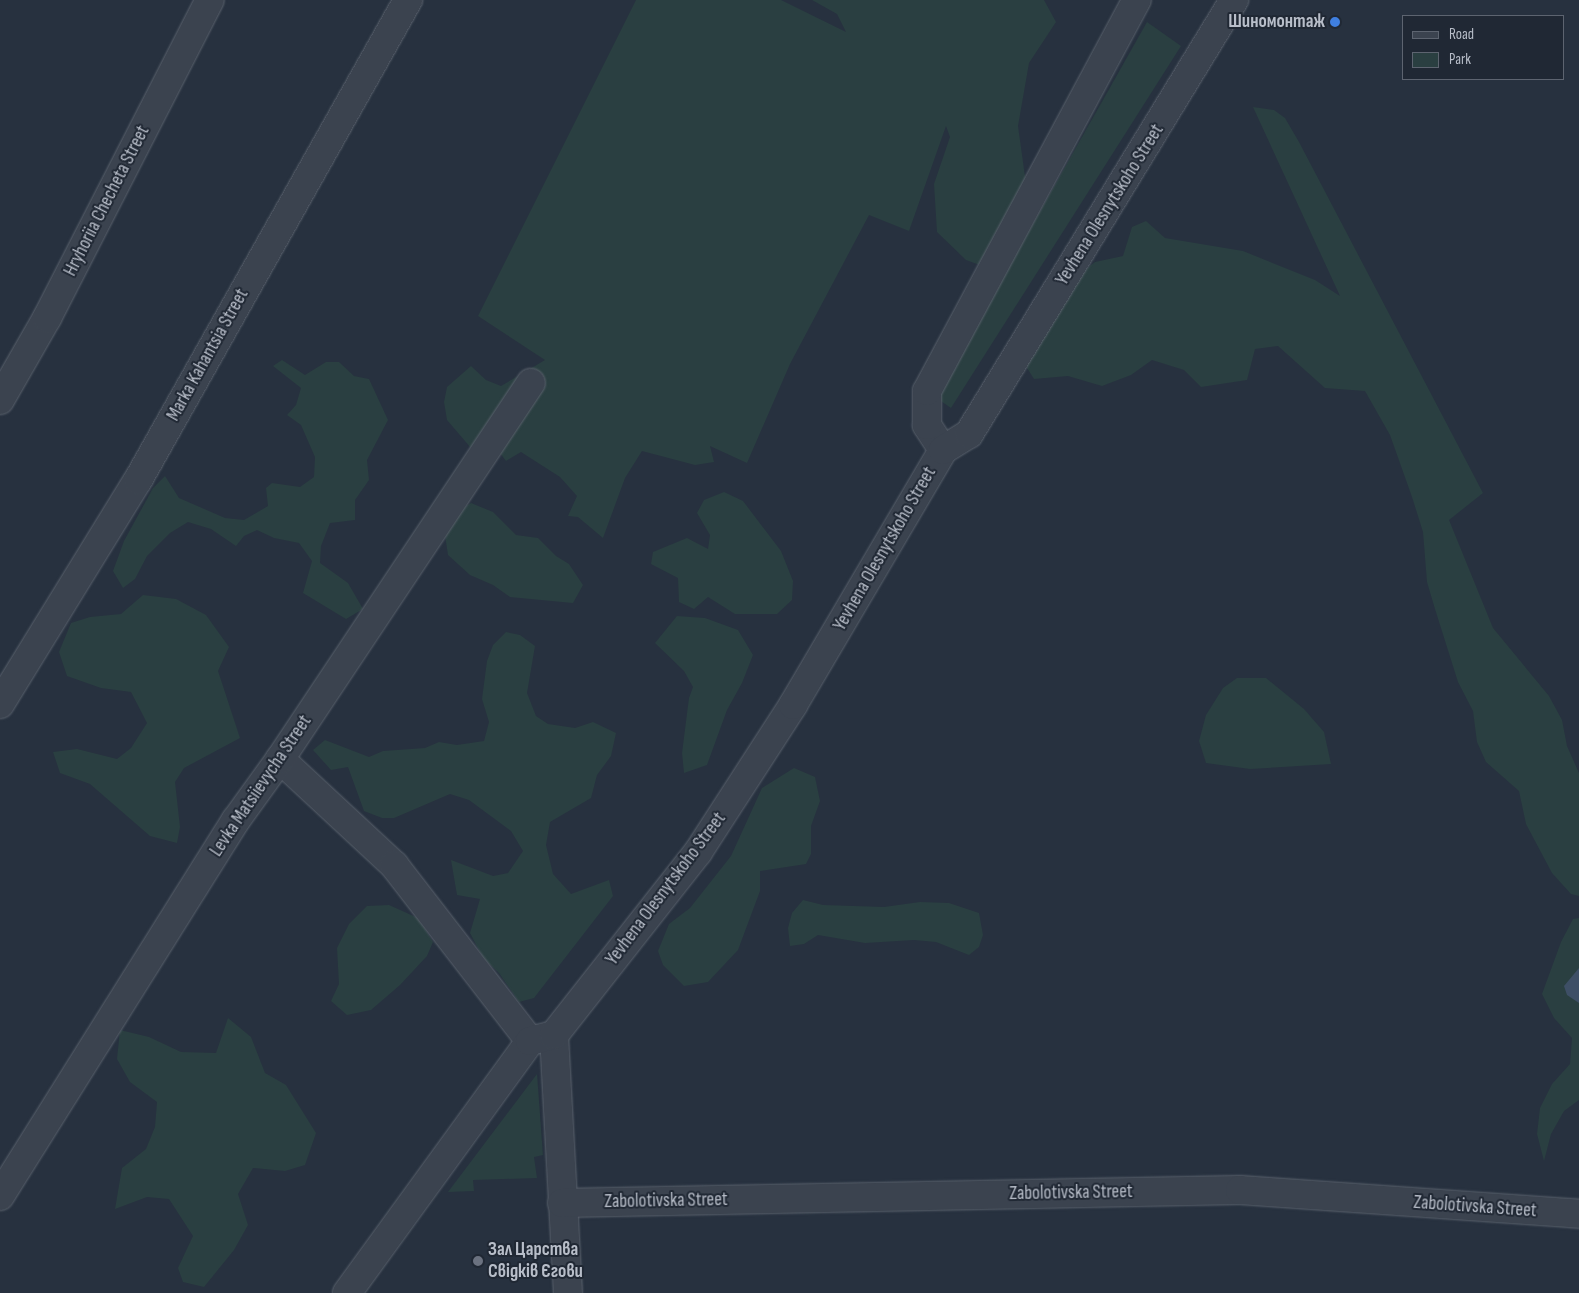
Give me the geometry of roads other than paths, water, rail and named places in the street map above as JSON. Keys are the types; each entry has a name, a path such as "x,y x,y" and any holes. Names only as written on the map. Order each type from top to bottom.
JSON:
{"street":[{"name":"Hryhoriia Checheta Street","path":"0,400 47,318 210,0"},
{"name":"Marka Kahantsia Street","path":"0,704 138,480 408,0"},
{"name":"Yevhena Olesnytskoho Street","path":"943,450 927,425 927,390 1138,0"},
{"name":"Yevhena Olesnytskoho Street","path":"347,1293 542,1038 698,852 793,705 943,450 969,434 1234,0"},
{"name":"Levka Matsiievycha Street","path":"0,1196 236,820 280,759 531,383"},
{"path":"280,759 394,865 542,1038 562,1203 568,1293"},
{"name":"Zabolotivska Street","path":"562,1203 1240,1190 1579,1214"}],"water":[{"path":"1579,968 1579,1003 1567,995 1564,986"}],"place":[{"name":"Шиномонтаж","path":"1335,22"},
{"name":"Зал Царства Свідків Єгови","path":"478,1261"}]}
